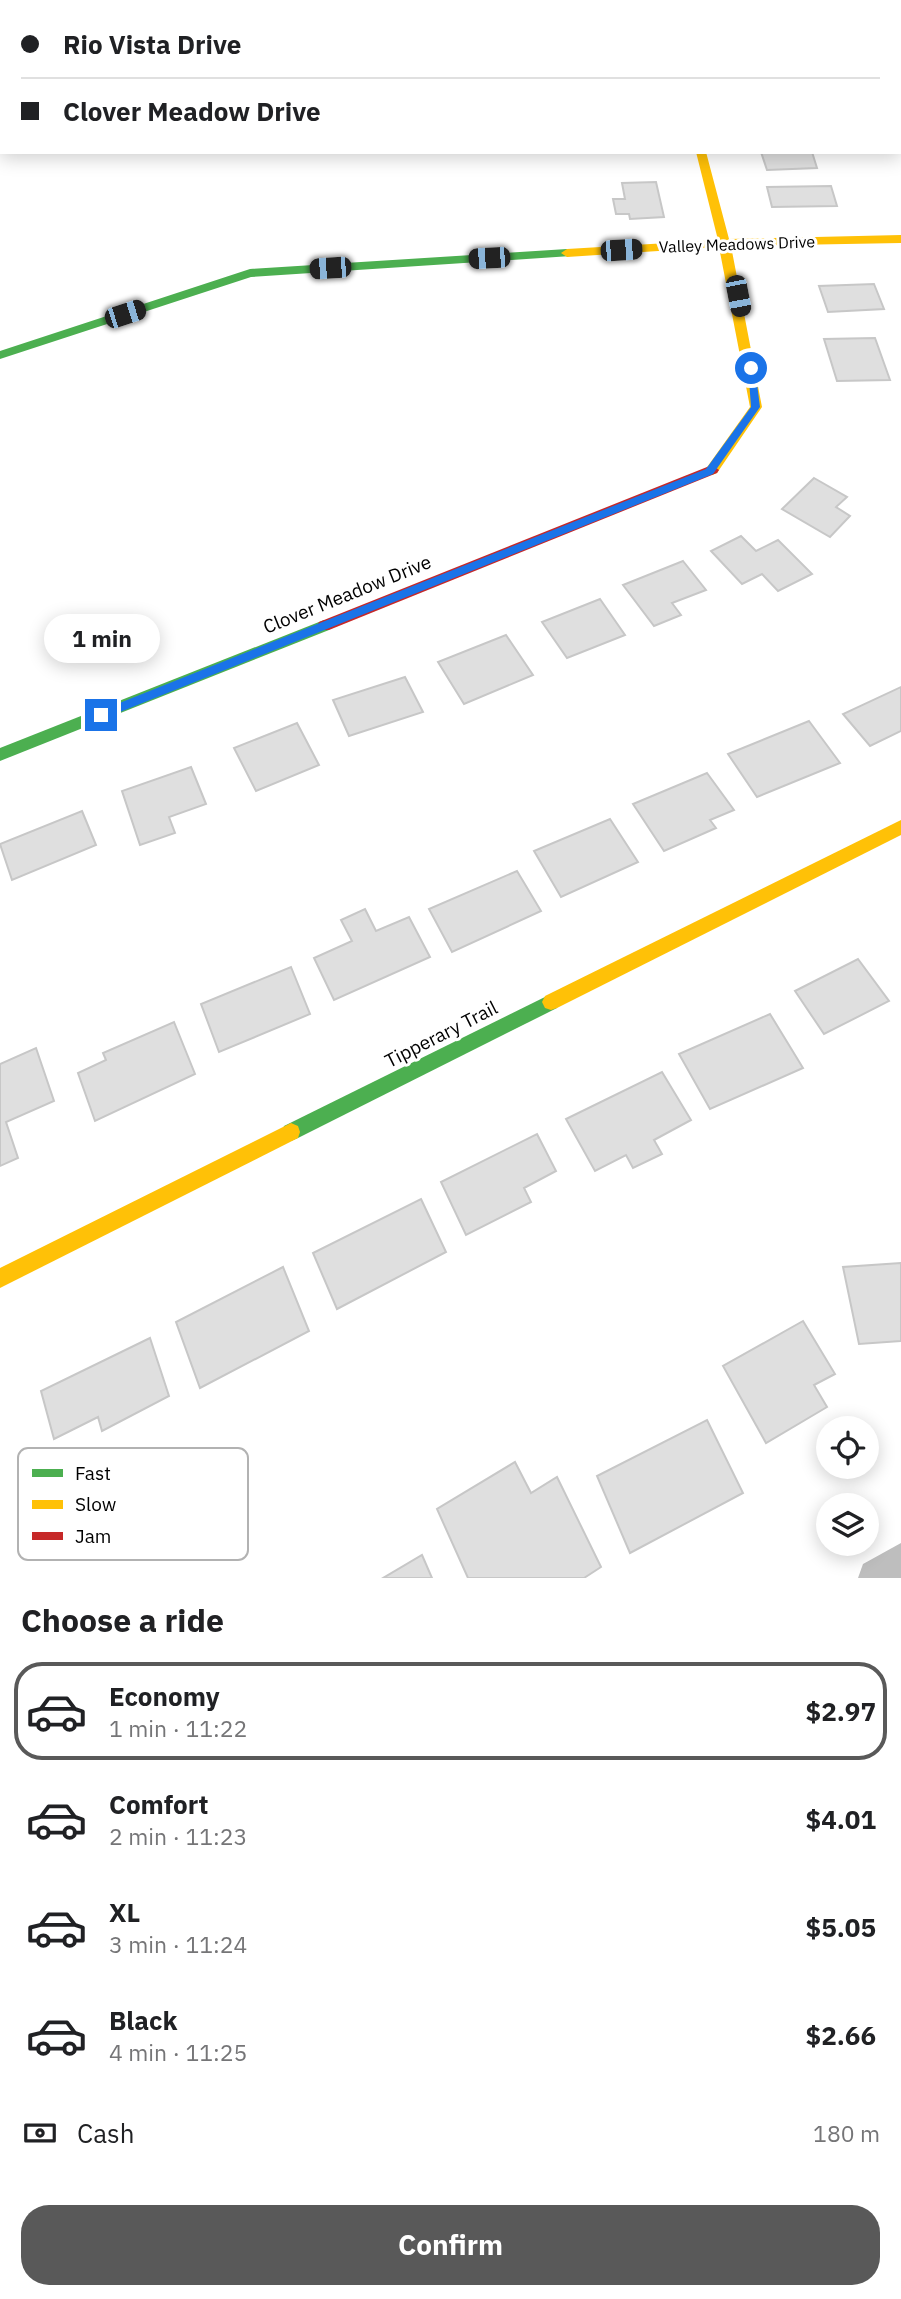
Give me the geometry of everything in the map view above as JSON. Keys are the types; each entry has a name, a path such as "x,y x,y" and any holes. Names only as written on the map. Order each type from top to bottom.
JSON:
{"street":[{"path":"702,154 727,243"},
{"name":"Valley Meadows Drive","path":"0,355 250,272 727,243 901,239"},
{"name":"Clover Meadow Drive","path":"0,755 710,472 755,407 748,348 727,243"},
{"name":"Tipperary Trail","path":"0,1278 901,827"},
{"path":"877,1578 901,1562"}],"building":[{"path":"762,154 813,154 817,168 767,170"},
{"path":"656,182 664,217 630,219 629,214 616,214 613,199 625,199 622,183"},
{"path":"831,186 837,206 772,207 767,187"},
{"path":"874,284 884,309 828,312 819,286"},
{"path":"875,338 890,380 837,381 824,339"},
{"path":"814,478 847,497 836,507 850,516 830,537 782,509"},
{"path":"741,536 756,551 778,540 812,574 778,591 762,574 742,584 711,551"},
{"path":"683,561 706,590 672,603 681,615 654,626 623,585"},
{"path":"600,599 625,635 567,658 542,622"},
{"path":"506,635 533,675 464,704 438,662"},
{"path":"405,677 423,712 349,736 333,700"},
{"path":"901,687 901,731 870,746 843,714"},
{"path":"809,721 840,763 757,797 728,754"},
{"path":"297,723 319,765 256,791 234,748"},
{"path":"191,767 206,804 169,817 175,833 140,845 122,791"},
{"path":"707,773 734,810 710,820 716,828 664,851 633,804"},
{"path":"82,811 96,845 12,880 0,844"},
{"path":"610,819 638,862 561,897 534,851"},
{"path":"517,871 541,911 452,952 429,909"},
{"path":"365,909 376,931 409,917 430,957 334,1000 314,958 352,941 341,920"},
{"path":"858,959 889,1001 824,1034 795,991"},
{"path":"291,967 310,1014 219,1052 201,1004"},
{"path":"770,1014 803,1068 710,1109 679,1054"},
{"path":"174,1022 195,1074 95,1121 78,1073 106,1060 103,1053"},
{"path":"36,1048 54,1101 6,1122 18,1158 0,1166 0,1064"},
{"path":"662,1072 691,1120 654,1140 662,1154 633,1168 626,1155 595,1171 566,1119"},
{"path":"537,1134 556,1171 524,1188 531,1202 466,1235 441,1182"},
{"path":"421,1199 446,1252 337,1309 313,1253"},
{"path":"901,1263 901,1341 859,1344 843,1267"},
{"path":"283,1267 309,1331 200,1388 176,1322"},
{"path":"803,1321 835,1374 814,1385 827,1407 766,1443 723,1366"},
{"path":"150,1338 169,1396 102,1431 98,1417 54,1439 41,1391"},
{"path":"707,1420 743,1493 630,1553 597,1476"},
{"path":"515,1462 531,1493 557,1477 601,1567 584,1578 468,1578 437,1509"},
{"path":"422,1555 432,1578 383,1578"}],"traffic: fast":[{"path":"0,355 250,273 567,253"},
{"path":"0,755 324,626"},
{"path":"291,1132 551,1002"}],"traffic: slow":[{"path":"702,154 733,278 756,407 712,470"},
{"path":"567,253 727,243 901,239"},
{"path":"551,1002 901,827"},
{"path":"0,1278 291,1132"}],"traffic: jam":[{"path":"324,626 712,470"}],"route":[{"path":"101,715 710,472 755,407 751,368"}]}
